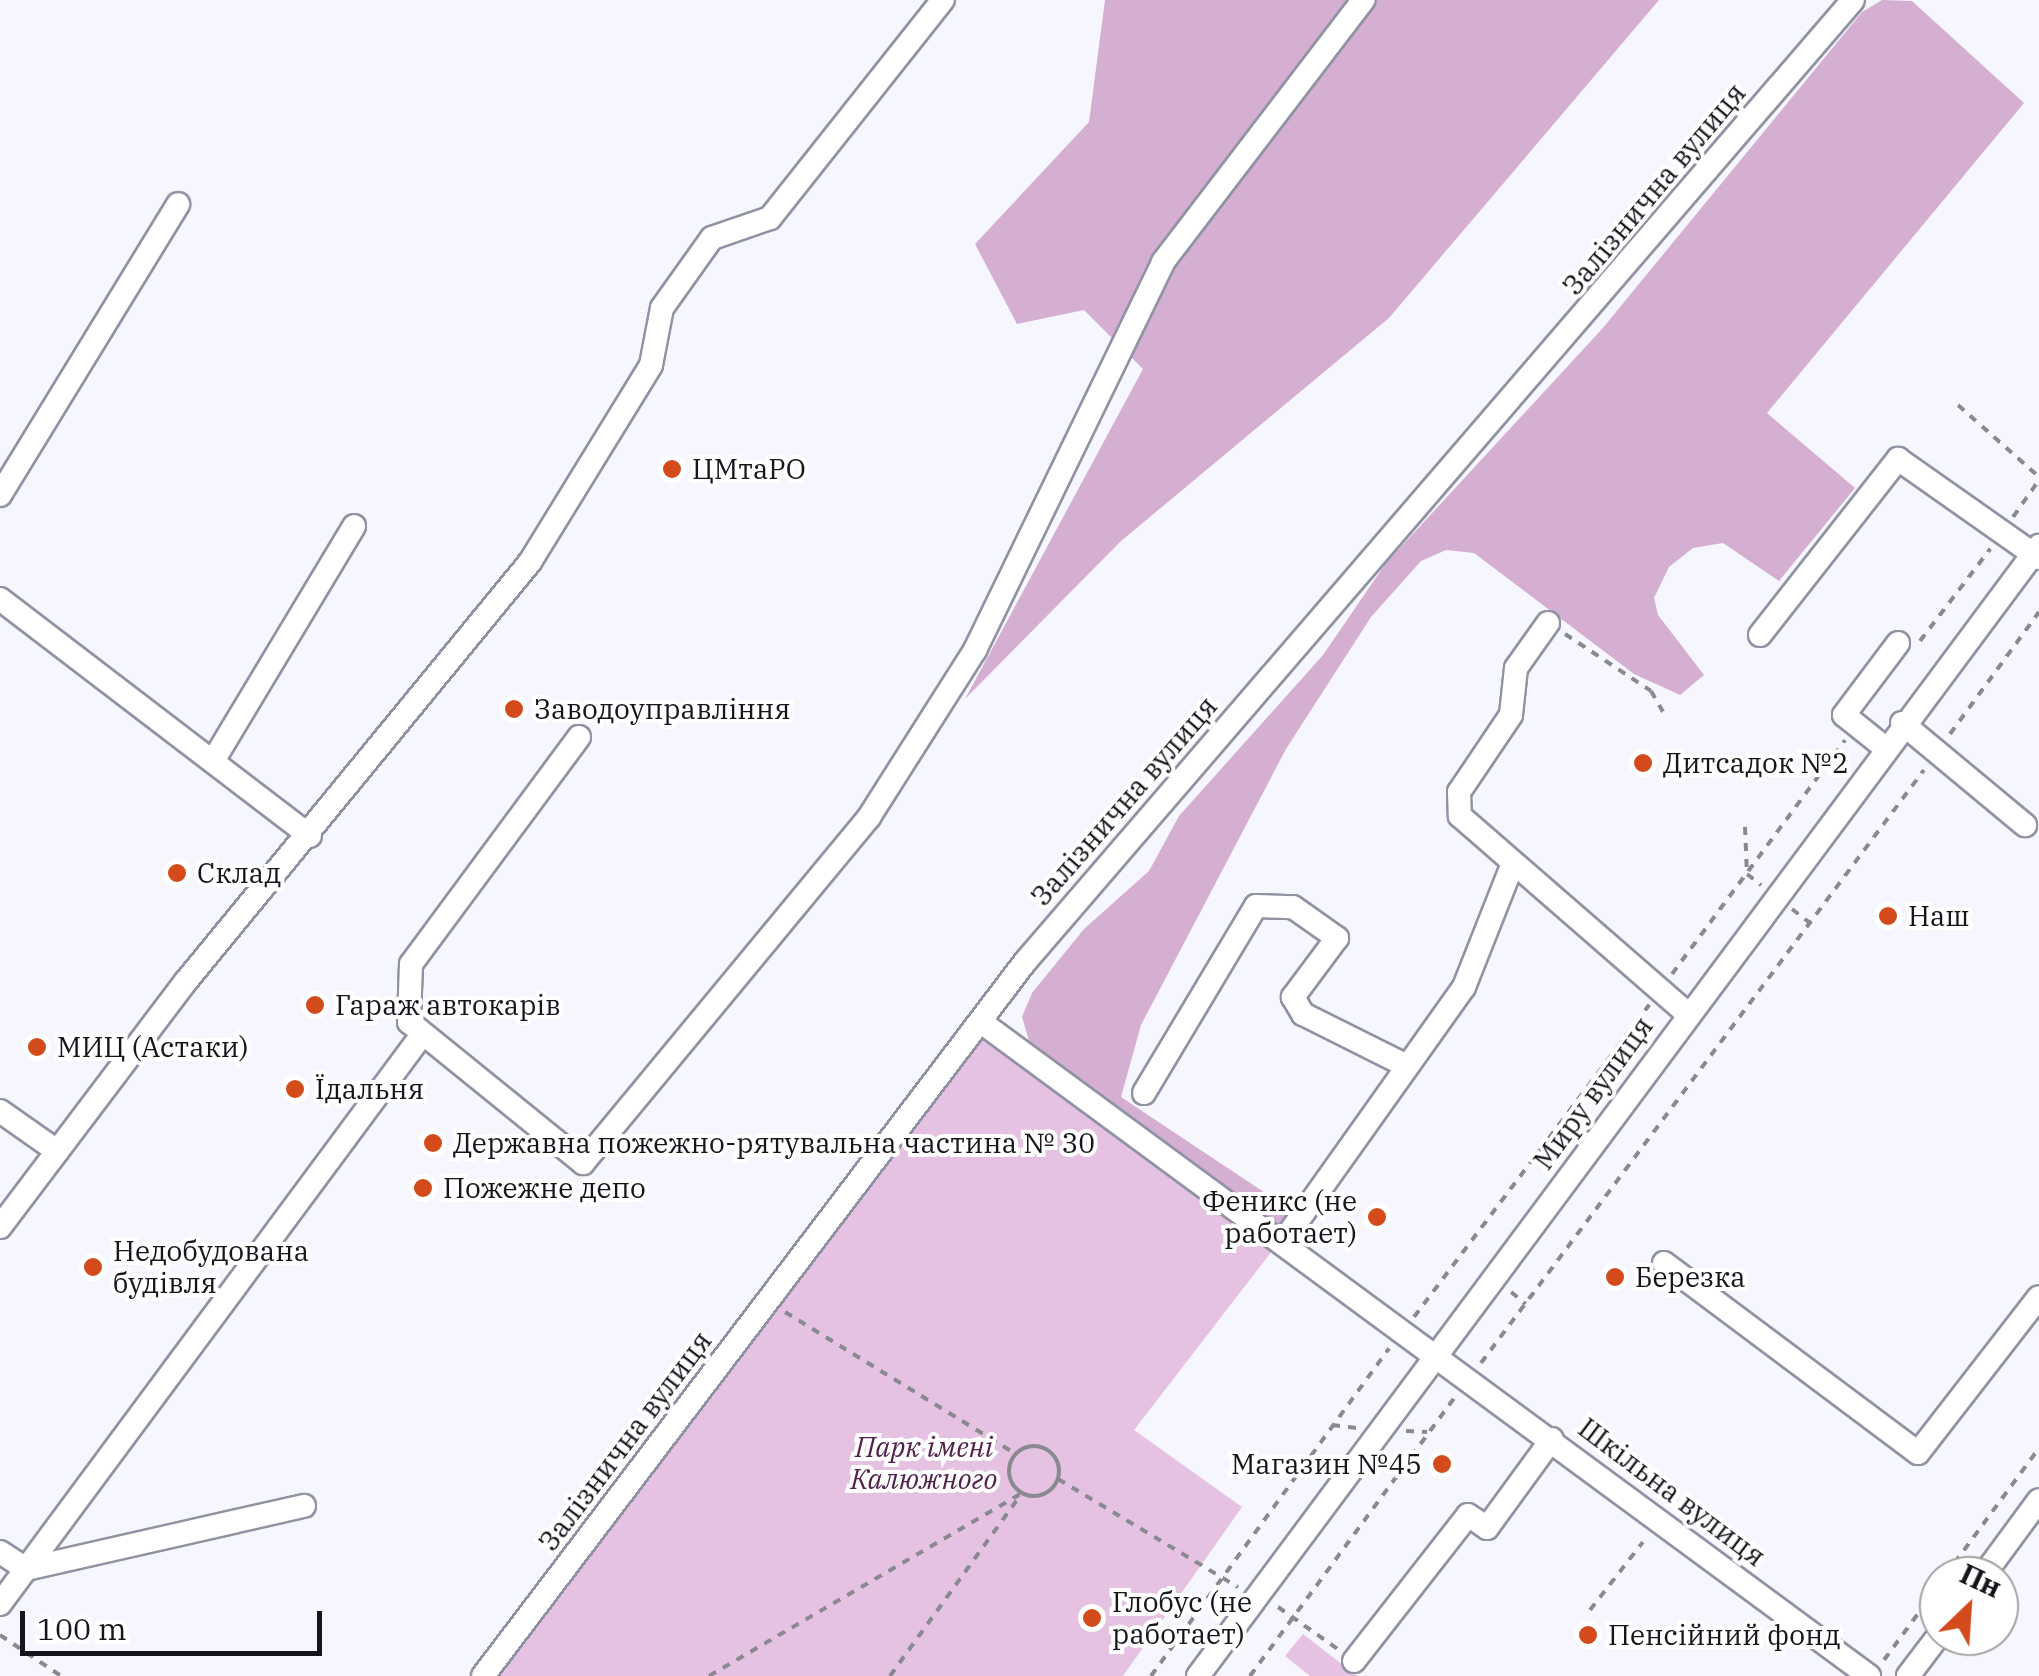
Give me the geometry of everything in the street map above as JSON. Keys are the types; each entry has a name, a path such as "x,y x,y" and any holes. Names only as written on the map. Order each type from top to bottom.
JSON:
{"street":[{"path":"0,1227 530,562 651,365 662,308 712,238 770,218 943,0"},
{"path":"579,737 411,964 409,1022 421,1036 582,1163 870,817 975,650 1163,262 1363,0"},
{"name":"Залізнична вулиця","path":"483,1676 980,1022 1853,0"},
{"path":"0,495 178,204"},
{"path":"1760,634 1898,459 2001,534 2037,553"},
{"path":"213,761 354,526"},
{"name":"Миру вулиця","path":"1198,1676 1439,1356 1884,747 2037,553"},
{"path":"0,600 310,836"},
{"path":"1548,623 1516,668 1511,714 1460,792 1460,816 1658,992 1688,1014"},
{"path":"1884,747 1844,715 1907,644"},
{"path":"1902,723 2025,825"},
{"path":"1282,1243 1464,987 1513,863"},
{"path":"1144,1093 1256,906 1292,907 1337,938 1293,997 1304,1014 1408,1066"},
{"name":"Шкільна вулиця","path":"980,1022 1403,1329 1870,1676"},
{"path":"0,1604 421,1036"},
{"path":"0,1111 57,1152"},
{"path":"1664,1263 1918,1453 2039,1297"},
{"path":"1354,1661 1468,1515 1487,1528 1552,1439"},
{"path":"1998,1556 2039,1500"},
{"path":"0,1552 26,1569 304,1506"},
{"path":"1908,1676 1923,1656"}],"path":[{"path":"1907,644 2001,534 2039,478 1958,405"},
{"path":"1250,1676 2039,612"},
{"path":"1548,623 1650,691 1666,717"},
{"path":"1150,1676 1218,1576 1857,724"},
{"path":"1745,826 1747,874"},
{"path":"768,1302 1016,1454 1049,1451 1058,1479 1218,1576"},
{"path":"1961,1556 2039,1448"},
{"path":"1016,1454 1010,1477 1022,1493"},
{"path":"708,1676 1022,1493 1044,1494 1058,1479"},
{"path":"890,1676 1022,1493"},
{"path":"1590,1610 1643,1542"},
{"path":"1870,1676 1919,1611"},
{"path":"1295,1615 1354,1661"},
{"path":"0,1635 61,1676"}],"green space":[{"name":"Парк імені Калюжного","path":"981,1037 1272,1251 1134,1430 1242,1507 1123,1676 498,1676"},
{"path":"1303,1634 1357,1676 1310,1676 1285,1656"}],"shaded area":[{"path":"1105,0 1659,0 1389,318 1121,541 965,699 1143,369 1084,310 1017,324 975,244 1089,122"},
{"path":"1882,0 1912,1 2024,103 1767,413 1855,488 1779,581 1723,543 1693,548 1669,567 1654,598 1658,615 1704,675 1680,695 1634,674 1474,553 1446,550 1421,561 1371,617 1286,749 1141,1025 1121,1097 1300,1216 1289,1229 1276,1223 1191,1171 1030,1044 1022,1017 1032,993 1084,929 1149,871 1179,816 1323,655 1386,563 1602,329 1862,12"}],"place":[{"name":"ЦМтаРО","path":"672,469"},
{"name":"Заводоуправління","path":"514,709"},
{"name":"Дитсадок №2","path":"1643,763"},
{"name":"Склад","path":"177,873"},
{"name":"Наш","path":"1888,916"},
{"name":"Гараж автокарів","path":"315,1005"},
{"name":"МИЦ (Астаки)","path":"37,1047"},
{"name":"Їдальня","path":"295,1089"},
{"name":"Державна пожежно-рятувальна частина № 30","path":"433,1143"},
{"name":"Пожежне депо","path":"423,1188"},
{"name":"Феникс (не работает)","path":"1377,1217"},
{"name":"Недобудована будівля","path":"93,1267"},
{"name":"Березка","path":"1615,1277"},
{"name":"Магазин №45","path":"1442,1464"},
{"name":"Глобус (не работает)","path":"1092,1618"},
{"name":"Пенсійний фонд","path":"1588,1635"}]}
